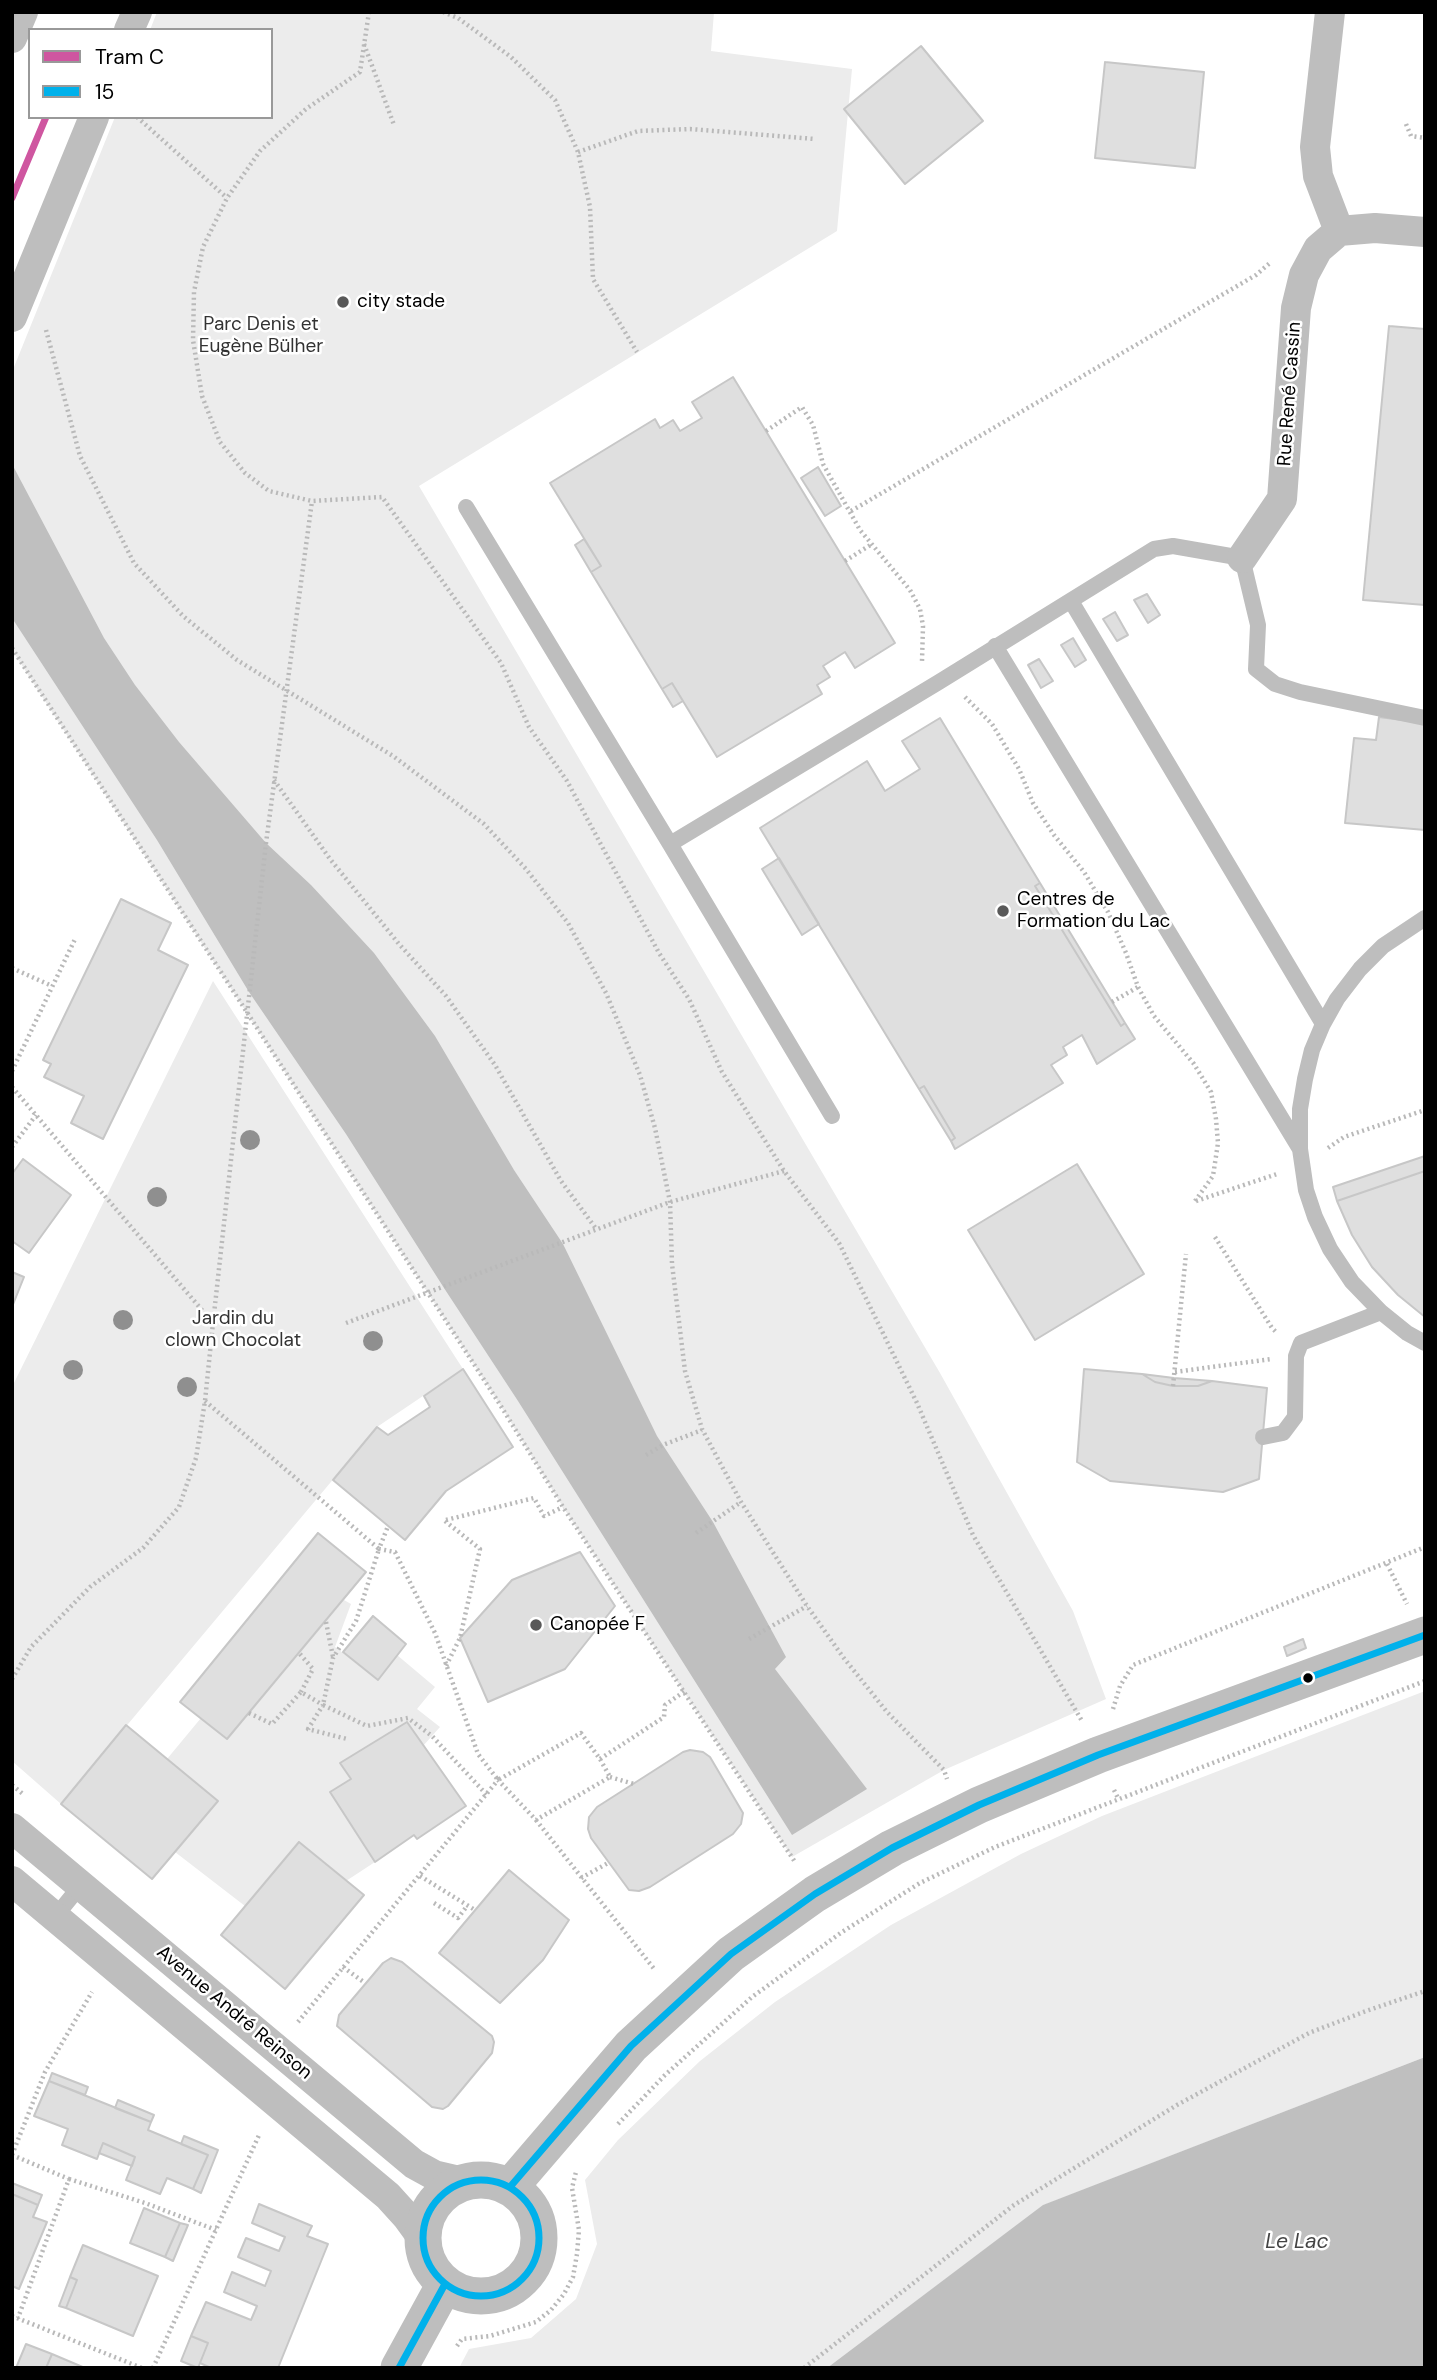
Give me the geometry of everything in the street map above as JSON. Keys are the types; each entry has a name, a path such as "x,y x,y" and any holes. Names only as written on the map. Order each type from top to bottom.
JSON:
{"street":[{"path":"12,38 23,12"},
{"path":"1330,12 1315,148 1329,240 1375,228 1425,232"},
{"path":"12,317 93,119"},
{"name":"Rue René Cassin","path":"1242,558 1282,499 1296,308 1304,275 1329,240"},
{"path":"510,2187 631,2046 731,1954 815,1894 892,1848 979,1805 1110,1751 1425,1635"},
{"name":"Avenue André Reinson","path":"12,1828 414,2164 434,2175 464,2182"},
{"path":"12,1881 388,2196 423,2239"},
{"path":"488,2180 510,2187 526,2199 536,2216 540,2234 538,2253 530,2271 516,2285 499,2293 481,2296 462,2293 445,2284 433,2271 423,2239 425,2220 434,2204 447,2190 464,2182 488,2180"},
{"path":"399,2368 445,2284"}],"lane":[{"path":"466,507 832,1116"},
{"path":"670,844 1154,549 1173,546 1242,558 1258,625 1256,668 1275,684 1300,692 1425,718"},
{"path":"1070,601 1323,1024"},
{"path":"995,646 1300,1149"},
{"path":"1425,918 1383,946 1360,969 1337,999 1312,1050 1300,1109 1300,1149 1306,1190 1330,1249 1352,1282 1381,1312 1425,1343"},
{"path":"1263,1437 1283,1433 1295,1417 1297,1353 1301,1343 1381,1312"},
{"path":"55,1917 81,1885"}],"path":[{"path":"369,12 360,72 306,109 260,151 227,198 203,247 194,292 193,340 202,396 220,442 246,473 269,491 312,501 382,496 501,663 529,727 567,781 659,953 689,999 722,1072 784,1171 839,1243 917,1403 973,1535 1077,1710"},
{"path":"443,12 458,18 511,57 555,100 578,152 590,207 593,279 637,352"},
{"path":"364,43 394,125"},
{"path":"139,119 227,198"},
{"path":"1406,124 1411,136 1425,138"},
{"path":"578,152 638,131 690,129 815,139"},
{"path":"850,511 1256,275 1286,251 1329,240"},
{"path":"50,320 45,333 80,456 134,563 183,616 237,660 393,756 484,824 526,869 568,923 606,993 640,1075 655,1128 670,1202 672,1264 685,1371 702,1429 741,1502 807,1606 887,1712 944,1770 947,1779"},
{"path":"766,431 802,407 813,425 823,464 860,530 910,590 920,609 923,626 922,660 927,669 939,682 959,692 992,724 1019,769 1033,803 1054,835 1084,872 1108,912 1138,987 1154,1016 1194,1064 1211,1091 1218,1143 1213,1176 1195,1201"},
{"path":"12,1679 31,1647 90,1587 143,1548 179,1507 196,1458 205,1401 267,835 312,501"},
{"path":"845,561 872,544"},
{"path":"12,648 429,1293 563,1507 842,1932"},
{"path":"274,780 330,859 399,944 446,996 495,1065 561,1181 597,1230"},
{"path":"12,1072 76,937"},
{"path":"12,968 52,986"},
{"path":"1112,1002 1138,987"},
{"path":"12,1087 213,1323"},
{"path":"12,1147 36,1115"},
{"path":"346,1323 444,1289 670,1202 784,1171"},
{"path":"1215,1237 1272,1328 1297,1353"},
{"path":"1173,1386 1186,1254"},
{"path":"1175,1372 1297,1353"},
{"path":"205,1401 379,1549 395,1552 435,1633 478,1754 498,1780 536,1820 655,1970"},
{"path":"646,1455 702,1429"},
{"path":"446,1666 460,1638 480,1549 445,1521 534,1498 544,1516 563,1507"},
{"path":"696,1533 741,1502"},
{"path":"347,1739 308,1729 323,1705 333,1658 356,1621 388,1527"},
{"path":"1111,1713 1120,1686 1133,1665 1425,1547"},
{"path":"749,1639 807,1606"},
{"path":"326,1622 333,1658"},
{"path":"249,1713 272,1724 301,1692 313,1669 300,1654"},
{"path":"611,2131 666,2075 752,1997 842,1932 920,1884 995,1847 1425,1681"},
{"path":"600,1759 664,1717 665,1705 685,1691"},
{"path":"301,1692 367,1726 408,1718 432,1736 488,1796"},
{"path":"1083,1723 1093,1719"},
{"path":"298,2023 488,1796 498,1780 581,1733 610,1777 634,1784"},
{"path":"536,1820 610,1777"},
{"path":"466,1807 474,1811"},
{"path":"581,1878 608,1863"},
{"path":"419,1877 475,1910"},
{"path":"434,1903 458,1918 467,1906"},
{"path":"343,1967 365,1983"},
{"path":"97,1986 71,2024 45,2072 12,2155 69,2179 145,2203 216,2230"},
{"path":"804,2368 1014,2205 1166,2112 1309,2033 1425,1992"},
{"path":"153,2368 265,2128"},
{"path":"453,2351 462,2339 490,2336 536,2322 551,2310 564,2294 573,2277 577,2255 579,2230 572,2188 574,2175 579,2167"},
{"path":"69,2179 15,2317 142,2368"}],"green space":[{"name":"Parc Denis et Eugène Bülher","path":"157,12 714,12 711,51 852,69 837,231 419,486 940,1373 1073,1611 1106,1699 944,1770 792,1857 563,1507 499,1403 12,650 12,372 114,119 273,119 273,28 151,28"},
{"name":"Jardin du clown Chocolat","path":"213,981 463,1369 377,1427 61,1804 12,1761 12,1387"},
{"path":"344,1600 351,1604 335,1647 378,1679 397,1655 435,1687 417,1709 440,1727 423,1746 407,1722 341,1763 351,1779 330,1792 375,1862 346,1881 299,1842 245,1906 175,1852 167,1759 201,1718 227,1739"},
{"path":"1425,1691 1425,2057 1044,2205 827,2368 459,2368 469,2349 531,2338 576,2299 597,2244 585,2180 618,2140 700,2061 775,2002 891,1925 1021,1854 1102,1816"}],"water":[{"path":"12,464 104,638 135,685 179,742 266,843 311,885 374,953 435,1036 514,1170 563,1244 657,1436 713,1522 786,1657 775,1669 867,1789 792,1835 518,1401 346,1134 249,992 157,840 12,618"},
{"name":"Le Lac","path":"1425,2057 1425,2368 827,2368 1043,2205"}],"building":[{"path":"921,46 983,121 905,184 844,109"},
{"path":"1105,62 1204,72 1195,168 1095,158"},
{"path":"1389,326 1425,329 1425,605 1363,600"},
{"path":"733,377 895,643 855,668 845,652 823,666 830,677 817,685 822,694 717,757 672,683 662,689 591,572 601,566 550,483 655,419 660,428 673,420 680,431 702,418 692,402"},
{"path":"818,467 841,506 825,516 801,478"},
{"path":"584,539 601,566 591,572 575,545"},
{"path":"1147,594 1160,615 1148,623 1134,600"},
{"path":"1115,612 1128,635 1117,641 1103,619"},
{"path":"1073,638 1086,660 1075,667 1061,645"},
{"path":"1039,659 1053,681 1041,688 1028,665"},
{"path":"672,683 683,701 673,707 662,689"},
{"path":"1379,717 1425,723 1425,830 1345,823 1354,738 1376,740"},
{"path":"940,718 1040,883 1035,886 1121,1026 1125,1023 1135,1039 1097,1064 1082,1035 1063,1047 1067,1055 1051,1065 1063,1083 955,1149 951,1141 955,1138 924,1086 919,1089 760,828 867,761 885,791 920,769 902,741"},
{"path":"779,858 819,924 802,935 762,869"},
{"path":"1040,883 1125,1023 1121,1026 1035,886"},
{"path":"121,899 171,923 158,950 188,965 103,1139 71,1123 84,1096 44,1077 51,1064 43,1060"},
{"path":"924,1086 955,1138 951,1141 919,1089"},
{"path":"1425,1156 1425,1171 1337,1201 1333,1187"},
{"path":"23,1159 71,1195 29,1253 12,1241 12,1174"},
{"path":"1077,1164 1144,1274 1035,1340 968,1230"},
{"path":"1425,1171 1425,1317 1398,1295 1372,1267 1352,1235 1337,1201"},
{"path":"12,1272 24,1277 12,1307"},
{"path":"463,1369 513,1447 446,1491 405,1540 333,1480 377,1427 388,1435 430,1407 424,1396"},
{"path":"1084,1369 1142,1374 1155,1382 1173,1386 1198,1386 1212,1381 1267,1388 1259,1479 1223,1492 1110,1481 1077,1462"},
{"path":"1142,1374 1212,1381 1198,1386 1173,1386 1155,1382"},
{"path":"318,1533 366,1572 227,1739 180,1702"},
{"name":"Canopée F","path":"580,1552 615,1606 565,1669 488,1702 460,1638 512,1580"},
{"path":"373,1616 406,1644 378,1680 343,1652"},
{"path":"1303,1639 1306,1648 1287,1656 1284,1647"},
{"path":"407,1722 466,1806 417,1839 414,1835 375,1862 330,1792 351,1779 340,1763"},
{"path":"126,1725 218,1801 152,1879 61,1804"},
{"path":"690,1750 703,1752 710,1757 743,1813 741,1824 733,1834 650,1887 639,1891 629,1890 591,1838 588,1829 589,1817 597,1807"},
{"path":"299,1842 364,1895 285,1989 221,1935"},
{"path":"509,1870 569,1920 543,1960 500,2003 439,1953"},
{"path":"391,1958 402,1962 492,2036 492,2053 443,2109 432,2107 337,2026 339,2015 383,1963"},
{"path":"52,2073 88,2087 85,2095 49,2081"},
{"path":"49,2081 151,2122 148,2130 208,2155 193,2189 167,2178 160,2194 126,2180 135,2157 103,2143 97,2159 62,2145 68,2129 34,2116"},
{"path":"118,2100 154,2115 151,2122 115,2108"},
{"path":"184,2136 218,2150 201,2193 193,2189 208,2155 181,2144"},
{"path":"103,2143 135,2157 132,2166 99,2153"},
{"path":"12,2183 42,2195 38,2205 12,2194"},
{"path":"12,2194 38,2205 33,2217 47,2222 19,2289 12,2286"},
{"path":"259,2204 312,2226 307,2236 328,2244 278,2368 211,2368 200,2363 208,2343 191,2336 206,2302 251,2320 257,2306 224,2292 232,2272 265,2286 271,2271 238,2257 246,2238 279,2251 285,2237 252,2223"},
{"path":"144,2208 180,2223 165,2257 130,2243"},
{"path":"180,2223 188,2225 173,2261 165,2257"},
{"path":"83,2245 158,2276 133,2336 66,2308 77,2280 70,2277"},
{"path":"70,2277 77,2280 66,2308 59,2306"},
{"path":"191,2336 208,2343 198,2368 181,2361"},
{"path":"26,2344 52,2354 46,2368 16,2368"},
{"path":"52,2354 85,2368 46,2368"}],"tram line":[{"name":"C","path":"12,198 45,119"}],"transit line":[{"name":"15","path":"510,2187 631,2046 731,1954 815,1894 892,1848 979,1805 1098,1755 1425,1635"},
{"name":"15","path":"481,2180 503,2184 522,2197 535,2216 539,2238 535,2260 522,2279 503,2292 481,2296 459,2292 440,2279 427,2260 423,2238 427,2216 440,2197 459,2184 481,2180"},
{"name":"15","path":"399,2368 445,2284"}],"place":[{"name":"city stade","path":"343,302"},
{"name":"Centres de Formation du Lac","path":"1003,911"},
{"name":"Canopée F","path":"536,1625"}]}
